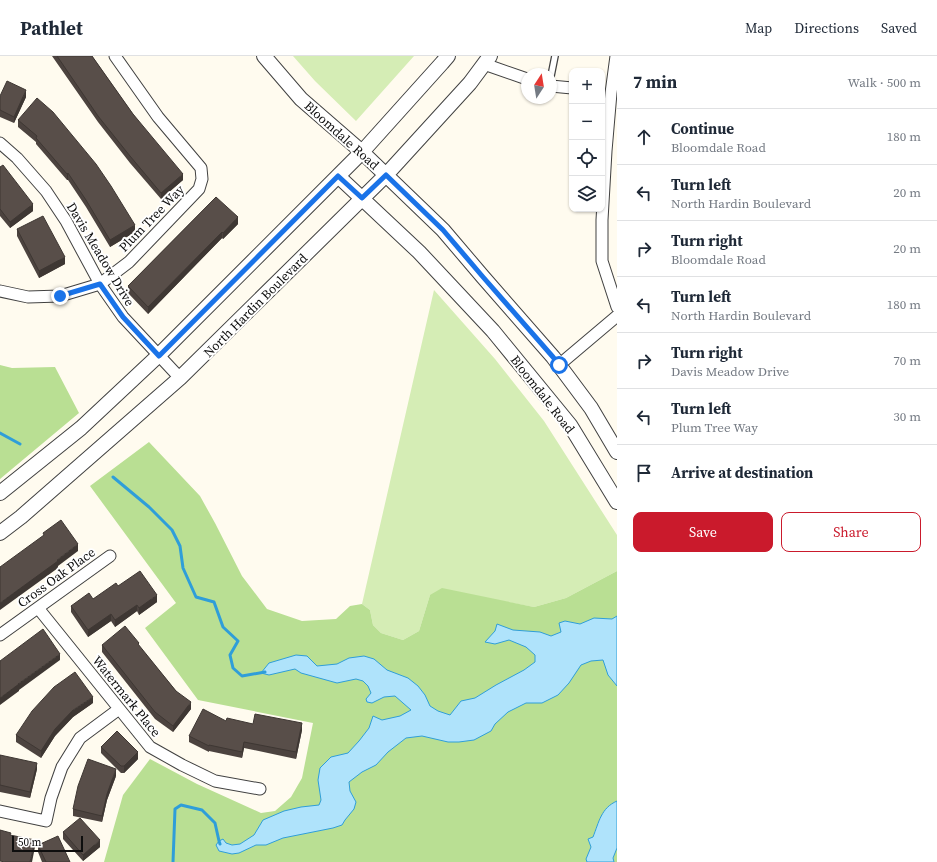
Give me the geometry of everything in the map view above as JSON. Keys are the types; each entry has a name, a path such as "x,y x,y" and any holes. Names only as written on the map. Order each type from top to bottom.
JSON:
{"street":[{"name":"Plum Tree Way","path":"0,292 28,297 60,296 100,284 129,262 199,189 202,179 201,168 158,117 115,56"},
{"name":"Bloomdale Road","path":"264,56 301,99 362,152 443,230 553,357 590,408 617,452"},
{"path":"0,493 81,428 159,356 362,152 448,56"},
{"path":"616,56 610,93 606,151 602,220 602,261 617,307"},
{"path":"487,60 521,76"},
{"name":"North Hardin Boulevard","path":"0,533 21,517 180,378 386,175 470,83 487,60"},
{"path":"557,87 569,88"},
{"name":"Davis Meadow Drive","path":"0,143 18,158 46,191 66,221 100,284 123,317 180,378"},
{"name":"Bloomdale Road","path":"338,176 419,252 493,332 570,425 617,502"},
{"path":"559,365 617,316"},
{"name":"Cross Oak Place","path":"0,635 110,556"},
{"name":"Watermark Place","path":"38,608 150,747 215,781 260,789"},
{"path":"0,811 46,821 51,798 62,767 80,738 119,709"}],"lane":[{"path":"553,68 555,56"}],"green space":[{"path":"293,56 414,56 356,121 315,81"},
{"path":"434,290 495,359 544,421 617,535 617,571 566,598 534,607 496,600 430,595 419,631 403,640 381,633 373,625 370,610 362,604"},
{"path":"0,365 12,368 55,367 79,413 0,479"},
{"path":"149,442 200,496 242,576 267,609 302,621 336,619 350,606 362,604 370,610 373,625 381,633 403,640 419,631 430,595 442,588 534,607 566,598 617,571 617,862 104,862 123,795 150,759 197,784 261,813 275,811 291,797 302,778 313,723 198,700 145,628 176,603 90,486"}],"water":[{"path":"617,616 617,686 608,675 603,660 591,661 581,665 569,683 558,695 542,703 526,703 508,712 495,724 491,731 474,740 448,742 422,736 406,738 388,752 376,765 362,772 349,782 350,791 356,802 354,809 342,825 283,838 266,845 256,845 239,853 232,854 219,851 216,845 219,841 223,839 226,843 232,845 240,844 254,835 263,820 284,811 319,805 321,800 318,780 320,768 331,757 348,753 369,728 373,716 382,720 400,716 411,710 395,696 384,697 372,703 367,702 366,699 371,693 368,686 363,681 356,679 337,683 301,673 295,669 269,675 261,673 269,663 296,655 307,656 317,666 337,664 349,658 364,656 374,659 387,670 408,678 418,686 425,695 430,706 438,711 450,715 461,701 475,698 524,670 535,662 535,655 526,647 509,640 495,644 485,642 495,631 497,624 513,630 540,632 551,636 561,632 559,623 565,621 580,624 594,618 612,619"},
{"path":"617,801 617,848 613,858 614,862 587,862 586,859 591,847 588,839 593,837 599,821 607,807"}],"building":[{"path":"57,56 92,56 133,114 183,174 161,193 98,116"},
{"path":"7,81 26,90 14,117 0,110 0,96"},
{"path":"37,98 53,112 96,164 135,225 110,240 68,173 67,174 36,138 37,136 18,120"},
{"path":"3,165 33,204 10,222 0,209 0,167"},
{"path":"216,197 238,217 148,307 128,286"},
{"path":"43,216 65,257 39,271 17,229"},
{"path":"61,520 78,544 57,560 58,561 0,603 0,567 44,535 43,533"},
{"path":"140,571 157,595 139,608 137,605 115,620 111,614 88,630 71,606 89,593 93,599 116,583 118,586"},
{"path":"125,626 176,691 191,702 173,726 155,712 102,645"},
{"path":"43,629 60,654 0,698 0,661"},
{"path":"75,672 93,697 73,710 55,729 41,751 16,735 32,711 54,687"},
{"path":"203,709 226,721 227,718 253,724 255,714 302,723 296,752 244,742 242,752 209,746 189,736"},
{"path":"117,731 138,752 124,766 121,766 101,747"},
{"path":"0,755 37,763 30,792 0,785"},
{"path":"88,759 116,769 107,794 102,816 73,809 78,786"},
{"path":"80,818 100,840 83,855 63,832"},
{"path":"0,830 11,833 10,835 35,840 30,862 0,861"},
{"path":"58,836 70,862 46,862 38,845"}],"waterway":[{"path":"0,433 20,444"},
{"path":"113,477 149,507 172,530 180,546 183,568 196,597 214,602 223,627 238,641 230,655 233,668 242,676 265,672"},
{"path":"173,862 175,809 181,805 202,810 215,823 220,844"}],"route":[{"path":"60,296 100,284 123,317 159,356 338,176 362,198 386,175 443,230 559,365"}]}
